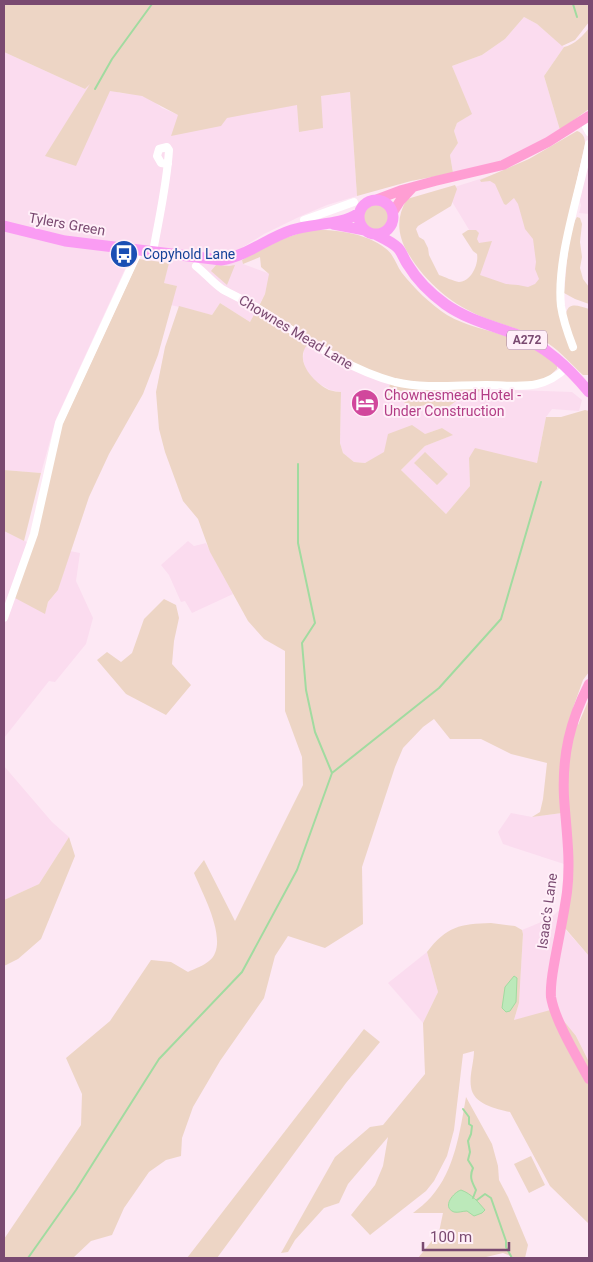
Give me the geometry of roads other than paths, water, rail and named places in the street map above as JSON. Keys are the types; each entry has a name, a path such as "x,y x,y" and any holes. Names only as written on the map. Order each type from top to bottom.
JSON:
{"highway":[{"path":"378,199 387,203 393,216 392,224 385,232 370,232 360,223 359,213 368,201 378,199"},
{"name":"Tylers Green","path":"4,226 64,241 221,260 244,254 290,230 326,217 349,219 359,213"},
{"name":"A272","path":"393,216 398,248"},
{"name":"Tylers Green","path":"326,217 370,232"},
{"name":"A272","path":"370,232 398,248 419,279 444,303 473,320 515,334 545,349 567,367 589,392"}],"main road":[{"path":"378,199 435,181 503,165 586,118"},
{"path":"393,216 400,201 412,188"},
{"name":"Isaac's Lane","path":"589,684 568,736 565,755 564,795 568,863 567,891 552,977 551,996 554,1009 589,1079"}],"street":[{"path":"586,118 589,132"},
{"path":"573,347 562,313 561,286 568,236 589,144"},
{"path":"153,252 168,164"},
{"name":"Tylers Green","path":"304,220 326,217 354,202"},
{"path":"4,618 34,534 59,423 139,250"},
{"name":"Chownes Mead Lane","path":"196,266 207,271 221,288 258,308 319,348 362,371 397,382 445,387 524,386 544,383 558,376 567,367"}],"waterway":[{"path":"95,89 112,59 152,4"},
{"path":"573,4 577,17"},
{"path":"298,464 298,543 315,623 302,643 306,690 315,732 332,773"},
{"path":"28,1258 76,1190 159,1059 242,972 297,870 332,773 439,688 501,619 541,482"},
{"path":"463,1109 469,1117 469,1124 472,1126 468,1141 470,1152 468,1160 473,1168 471,1177 476,1190 473,1198"},
{"path":"477,1200 485,1194 491,1198 506,1241 506,1247 512,1258"}],"place":[{"name":"Copyhold Lane","path":"124,254"},
{"name":"Chownesmead Hotel - Under Construction","path":"365,403"}]}
